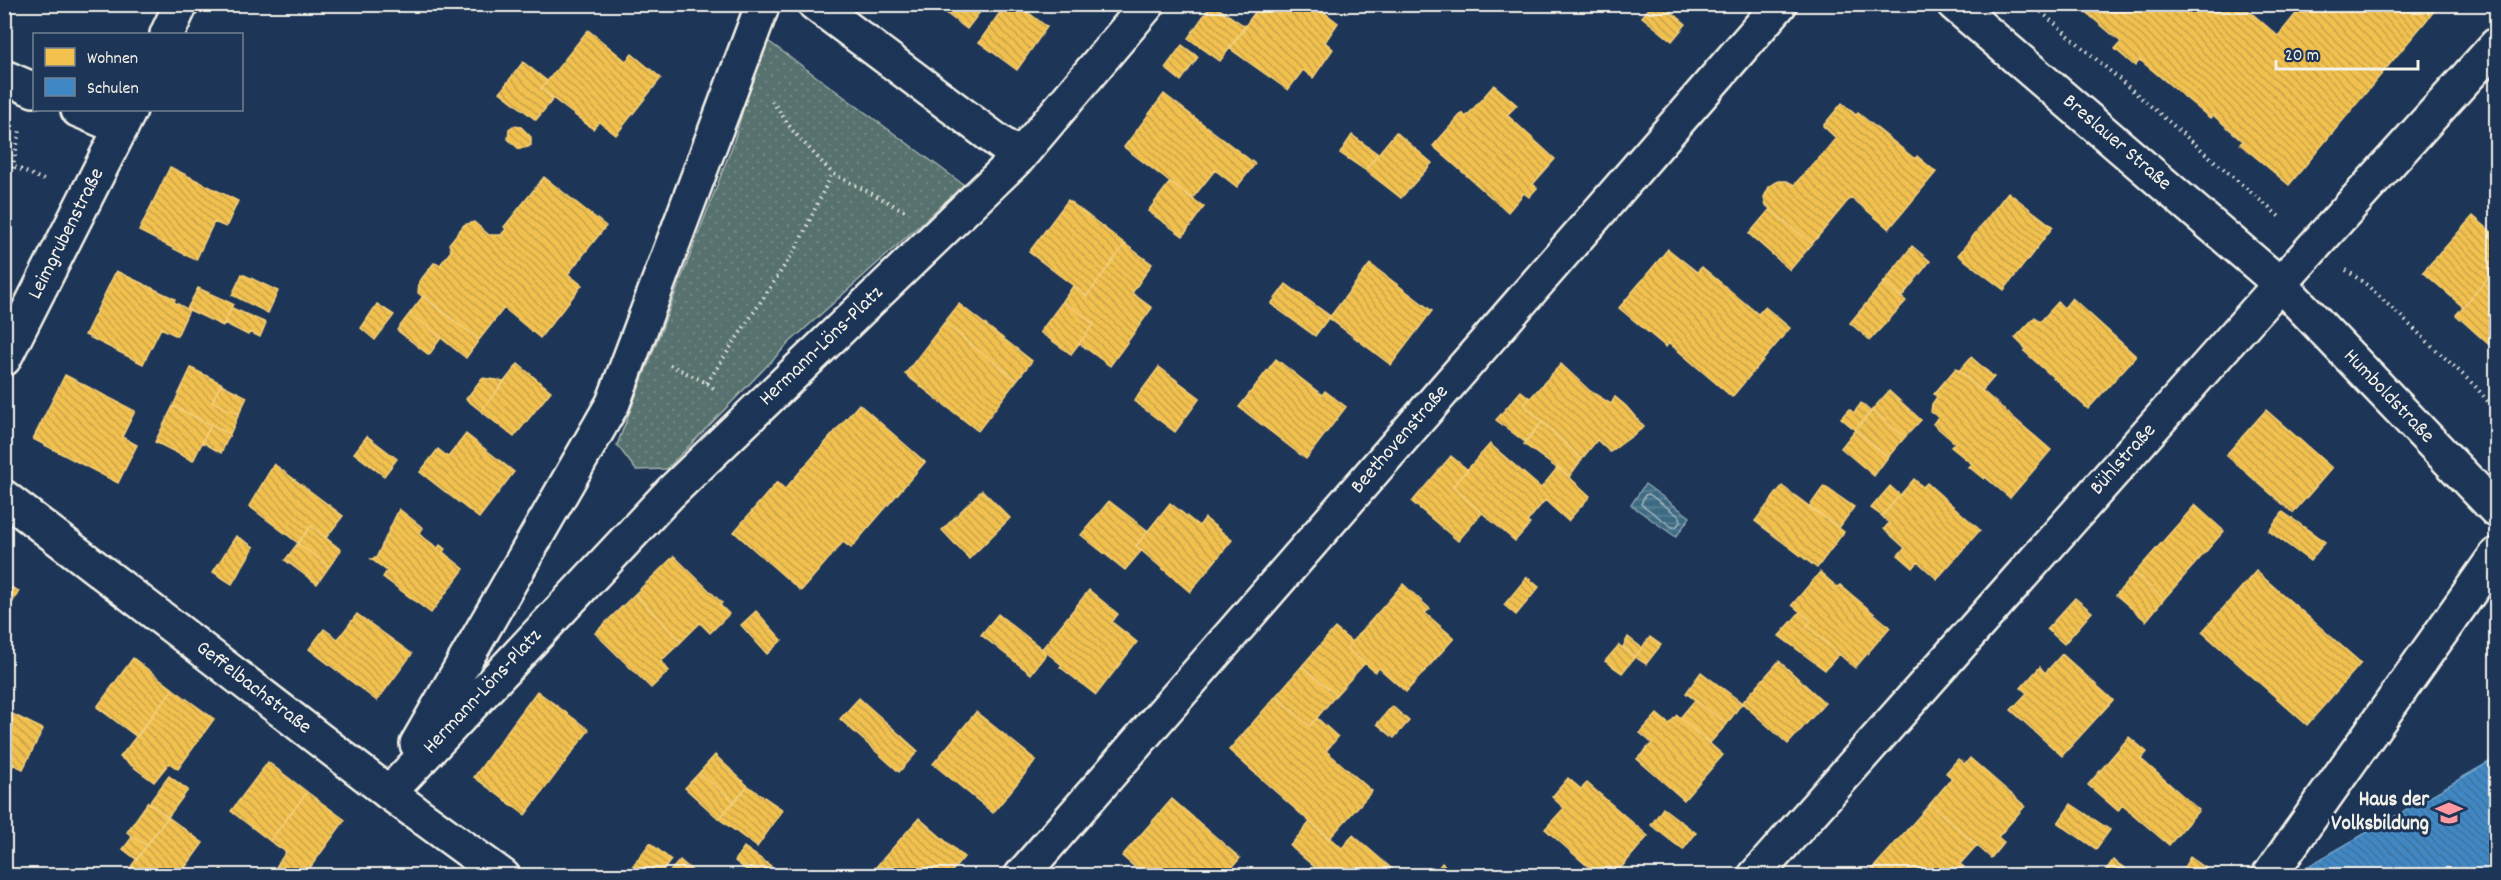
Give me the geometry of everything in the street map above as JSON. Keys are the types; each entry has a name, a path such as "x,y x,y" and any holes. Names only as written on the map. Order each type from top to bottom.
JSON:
{"street":[{"path":"166,33 181,4"},
{"name":"Hermann-Löns-Platz","path":"389,793 614,403 763,4"},
{"path":"815,4 1019,158"},
{"name":"Hermann-Löns-Platz","path":"389,793 670,493 1019,158 1148,4"},
{"name":"Beethovenstraße","path":"1021,876 1780,4"},
{"name":"Breslauer Straße","path":"1954,4 2280,284"},
{"name":"Bühlstraße","path":"1755,876 2280,284 2496,45"},
{"path":"83,111 125,119"},
{"name":"Leimgrubenstraße","path":"4,359 125,119"},
{"name":"Humboldstraße","path":"2280,284 2496,510"},
{"name":"Geffelbachstraße","path":"4,497 389,793 503,876"},
{"path":"2269,876 2496,555"}],"path":[{"path":"2032,4 2315,247 2367,285 2475,386 2496,411"},
{"path":"742,60 793,131 832,173 942,231"},
{"path":"4,184 14,166 22,85"},
{"path":"707,383 797,247 832,173"},
{"path":"634,349 707,383 748,418"}],"green space":[{"path":"764,38 964,185 789,343 667,469 636,470 617,445 733,144"}],"water":[{"path":"1645,484 1690,517 1676,537 1631,505"}],"building: Wohnen":[{"path":"934,4 986,4 967,29"},
{"path":"1006,4 1017,4 1047,27 1017,70 979,42"},
{"path":"1212,4 1246,27 1220,61 1188,38"},
{"path":"1261,4 1313,4 1338,23 1325,42 1333,49 1313,78 1303,70 1288,90 1229,48"},
{"path":"1653,4 1662,4 1686,24 1672,41 1642,17"},
{"path":"1682,4 1694,4 1689,11"},
{"path":"2076,4 2241,4 2278,36 2304,4 2440,4 2289,185 2240,144 2243,141 2213,115 2210,118 2140,60 2135,66 2115,49 2121,42"},
{"path":"588,30 626,61 632,54 661,78 616,135 599,122 593,129 541,89"},
{"path":"1182,45 1198,57 1181,81 1165,68"},
{"path":"523,62 547,81 541,89 553,99 536,120 500,92"},
{"path":"1494,85 1517,105 1507,115 1555,159 1533,184 1537,188 1529,197 1524,193 1508,212 1433,146 1462,113 1466,117"},
{"path":"1164,94 1255,164 1237,187 1215,170 1192,199 1124,147"},
{"path":"1842,103 1856,115 1858,113 1915,159 1917,156 1936,172 1889,229 1851,197 1812,244 1770,209 1764,197 1769,187 1778,181 1787,181 1794,185 1836,138 1823,126"},
{"path":"513,126 521,127 531,137 531,145 519,149 508,139 509,129"},
{"path":"1396,132 1432,163 1401,198 1365,170"},
{"path":"1352,135 1378,154 1365,170 1340,153"},
{"path":"170,167 238,201 226,227 214,222 196,260 139,231"},
{"path":"544,177 606,226 568,274 582,285 540,338 504,308 479,340 418,293 419,282 434,263 440,265 451,251 449,244 464,225 474,222 489,235 501,235 506,229 504,227"},
{"path":"1170,182 1204,207 1183,236 1148,211"},
{"path":"2008,192 2053,227 2004,290 1958,255"},
{"path":"1068,200 1125,244 1087,296 1029,252"},
{"path":"1770,209 1812,244 1790,270 1749,234"},
{"path":"2473,216 2494,234 2496,232 2496,269 2463,307 2423,272"},
{"path":"1125,244 1152,264 1132,293 1152,308 1110,366 1079,343 1094,324 1063,301 1073,286 1087,296"},
{"path":"1912,246 1930,261 1901,298 1884,282"},
{"path":"1668,249 1697,272 1702,267 1758,314 1765,307 1790,328 1732,397 1669,343 1666,347 1619,308"},
{"path":"1370,264 1432,311 1391,365 1329,318"},
{"path":"2496,269 2496,351 2456,315"},
{"path":"116,271 175,299 174,302 189,310 177,336 161,328 143,364 85,335"},
{"path":"242,274 278,291 268,313 232,295"},
{"path":"1884,282 1906,301 1870,340 1850,323"},
{"path":"1286,284 1330,316 1315,336 1271,304"},
{"path":"198,288 233,304 223,326 187,309"},
{"path":"423,296 479,340 466,358 410,313"},
{"path":"2072,298 2136,356 2088,409 2024,351 2026,349 2015,338 2035,317 2040,322 2058,302 2064,308"},
{"path":"1063,301 1094,324 1071,354 1040,332"},
{"path":"377,304 394,315 375,340 361,328"},
{"path":"959,304 1032,361 1017,380 944,323"},
{"path":"232,308 266,323 260,337 250,332 248,335 224,323"},
{"path":"410,313 441,338 429,355 397,330"},
{"path":"944,323 1017,380 978,431 905,374"},
{"path":"1971,357 1994,377 1982,391 1959,371"},
{"path":"1276,359 1322,395 1325,391 1346,407 1306,459 1239,407"},
{"path":"518,364 551,391 514,437 481,411"},
{"path":"1561,364 1590,391 1611,404 1615,397 1644,427 1610,452 1597,440 1582,459 1524,405"},
{"path":"1159,367 1200,398 1175,432 1134,401"},
{"path":"191,368 221,383 212,402 239,414 230,434 173,406"},
{"path":"1956,368 2051,450 2010,498 1969,467 1972,464 1951,447 1955,443 1933,424 1938,417 1931,412 1932,404 1937,397 1934,394"},
{"path":"65,375 135,411 122,437 137,445 118,483 33,439"},
{"path":"482,378 505,381 481,411 466,399"},
{"path":"221,384 247,397 239,414 212,402"},
{"path":"1521,391 1530,398 1524,405 1542,422 1525,442 1496,420"},
{"path":"1889,391 1921,420 1905,437 1872,410"},
{"path":"1861,403 1871,412 1855,430 1841,418 1849,409 1854,413"},
{"path":"859,404 925,462 851,548 843,542 801,591 734,532 777,482 785,489"},
{"path":"173,406 211,425 193,461 155,442"},
{"path":"1872,410 1905,437 1888,457 1855,430"},
{"path":"2266,410 2332,468 2293,513 2226,455"},
{"path":"1542,422 1582,459 1569,477 1524,444"},
{"path":"211,425 230,434 221,453 202,442"},
{"path":"1855,430 1888,457 1874,476 1841,448"},
{"path":"466,434 514,472 479,518 420,472 438,449 448,457"},
{"path":"367,436 397,459 384,476 354,453"},
{"path":"1490,444 1541,488 1558,467 1590,496 1568,521 1545,500 1527,522 1530,524 1515,541 1452,487"},
{"path":"1451,456 1468,470 1452,487 1482,513 1458,541 1412,502"},
{"path":"274,464 343,516 326,538 311,526 298,543 249,506"},
{"path":"1914,479 1923,487 1927,483 1980,530 1937,579 1918,562 1913,568 1898,555 1905,548 1884,529 1889,523 1882,516"},
{"path":"1782,486 1844,532 1817,568 1755,521"},
{"path":"1824,486 1854,507 1839,528 1809,507"},
{"path":"1890,486 1900,495 1882,516 1871,508"},
{"path":"982,490 1010,518 969,559 942,530"},
{"path":"1109,501 1148,531 1136,546 1142,550 1125,570 1081,535"},
{"path":"1170,503 1199,526 1205,518 1232,540 1190,592 1136,546"},
{"path":"2195,505 2224,531 2164,599 2135,573"},
{"path":"399,509 423,528 419,534 438,548 440,545 445,549 443,552 464,569 431,613 383,577 387,571 371,559 376,558"},
{"path":"2283,512 2325,542 2310,561 2269,531"},
{"path":"311,526 341,550 329,567 298,543"},
{"path":"236,536 254,547 232,584 213,572"},
{"path":"298,543 329,567 317,584 285,560"},
{"path":"674,556 722,603 720,605 729,614 710,633 700,623 681,642 635,594"},
{"path":"2256,571 2361,663 2307,725 2202,632"},
{"path":"1820,572 1837,587 1840,585 1890,627 1855,668 1807,626 1811,621 1792,605"},
{"path":"2135,573 2164,599 2146,621 2116,595"},
{"path":"1527,577 1539,587 1516,615 1504,605"},
{"path":"4,584 19,591 4,617"},
{"path":"1403,584 1430,609 1425,613 1454,638 1406,692 1379,668 1375,672 1347,648"},
{"path":"1089,590 1118,614 1112,622 1137,642 1096,695 1060,667 1062,665 1042,649"},
{"path":"635,594 681,642 661,661 669,671 651,688 595,633"},
{"path":"2075,598 2092,612 2064,644 2047,629"},
{"path":"756,611 782,640 767,654 741,625"},
{"path":"1800,612 1811,621 1807,626 1839,654 1825,670 1779,636"},
{"path":"357,614 412,654 377,701 309,649 324,629 338,639"},
{"path":"998,614 1047,653 1031,674 981,635"},
{"path":"1335,628 1352,642 1347,648 1365,663 1336,695 1302,666"},
{"path":"1628,637 1642,648 1635,657 1623,647"},
{"path":"1650,637 1661,645 1646,664 1635,657"},
{"path":"1619,645 1635,657 1622,673 1605,661"},
{"path":"2062,654 2113,700 2062,756 2011,710 2027,693 2021,688 2040,667 2045,673"},
{"path":"133,658 173,689 137,737 97,707"},
{"path":"1779,661 1825,703 1788,744 1742,703"},
{"path":"1302,666 1336,695 1310,726 1276,696"},
{"path":"1701,672 1742,703 1727,724 1686,693"},
{"path":"173,689 214,719 178,769 169,763 154,782 120,757"},
{"path":"537,691 589,730 525,815 474,777"},
{"path":"1276,696 1310,726 1317,718 1338,737 1326,751 1372,791 1329,839 1229,750"},
{"path":"859,698 918,751 899,772 840,719"},
{"path":"1695,700 1727,724 1709,744 1680,718"},
{"path":"1392,706 1409,721 1394,738 1377,724"},
{"path":"4,710 43,729 23,769 4,760"},
{"path":"976,712 1036,760 993,813 933,764"},
{"path":"1657,714 1669,724 1677,715 1723,755 1684,800 1637,759 1652,743 1640,733"},
{"path":"2129,737 2147,752 2141,759 2199,810 2169,845 2122,805 2118,811 2088,785"},
{"path":"715,755 748,786 734,801 699,773"},
{"path":"1970,758 2025,806 1998,837 2004,842 1991,858 1930,804 1952,778 1946,773 1958,759 1965,764"},
{"path":"4,760 14,764 4,782"},
{"path":"268,762 307,792 270,841 231,811"},
{"path":"699,773 734,801 719,819 685,788"},
{"path":"169,776 188,790 168,817 149,803"},
{"path":"1568,778 1581,789 1587,783 1648,836 1614,876 1599,876 1545,829 1564,808 1552,797"},
{"path":"748,786 783,810 757,847 719,819"},
{"path":"307,792 345,820 309,869 319,876 270,876 286,852 270,841"},
{"path":"1172,799 1240,858 1225,876 1145,876 1122,856"},
{"path":"148,802 168,817 146,846 127,832"},
{"path":"1930,804 1977,845 1960,864 1964,867 1956,876 1866,876"},
{"path":"2071,804 2110,830 2096,849 2058,823"},
{"path":"1663,808 1696,833 1683,850 1651,825"},
{"path":"168,817 203,843 179,876 131,876 127,872"},
{"path":"919,818 964,857 948,876 868,876"},
{"path":"1310,822 1342,848 1353,835 1400,876 1325,876 1290,846"},
{"path":"133,836 146,846 137,860 123,849"},
{"path":"650,843 671,860 659,876 625,876"},
{"path":"744,847 771,866 764,876 754,876 735,861"},
{"path":"2190,857 2217,876 2179,876"},
{"path":"680,860 697,875 697,876 666,876"},
{"path":"2113,860 2136,876 2102,876"},
{"path":"1442,863 1457,876 1432,876"},
{"path":"221,869 229,876 216,876"}],"building: Schulen":[{"name":"Haus der Volksbildung","path":"2496,758 2496,871 2489,876 2309,876 2305,868"}],"place":[{"name":"Haus der Volksbildung","path":"2449,813"}]}
